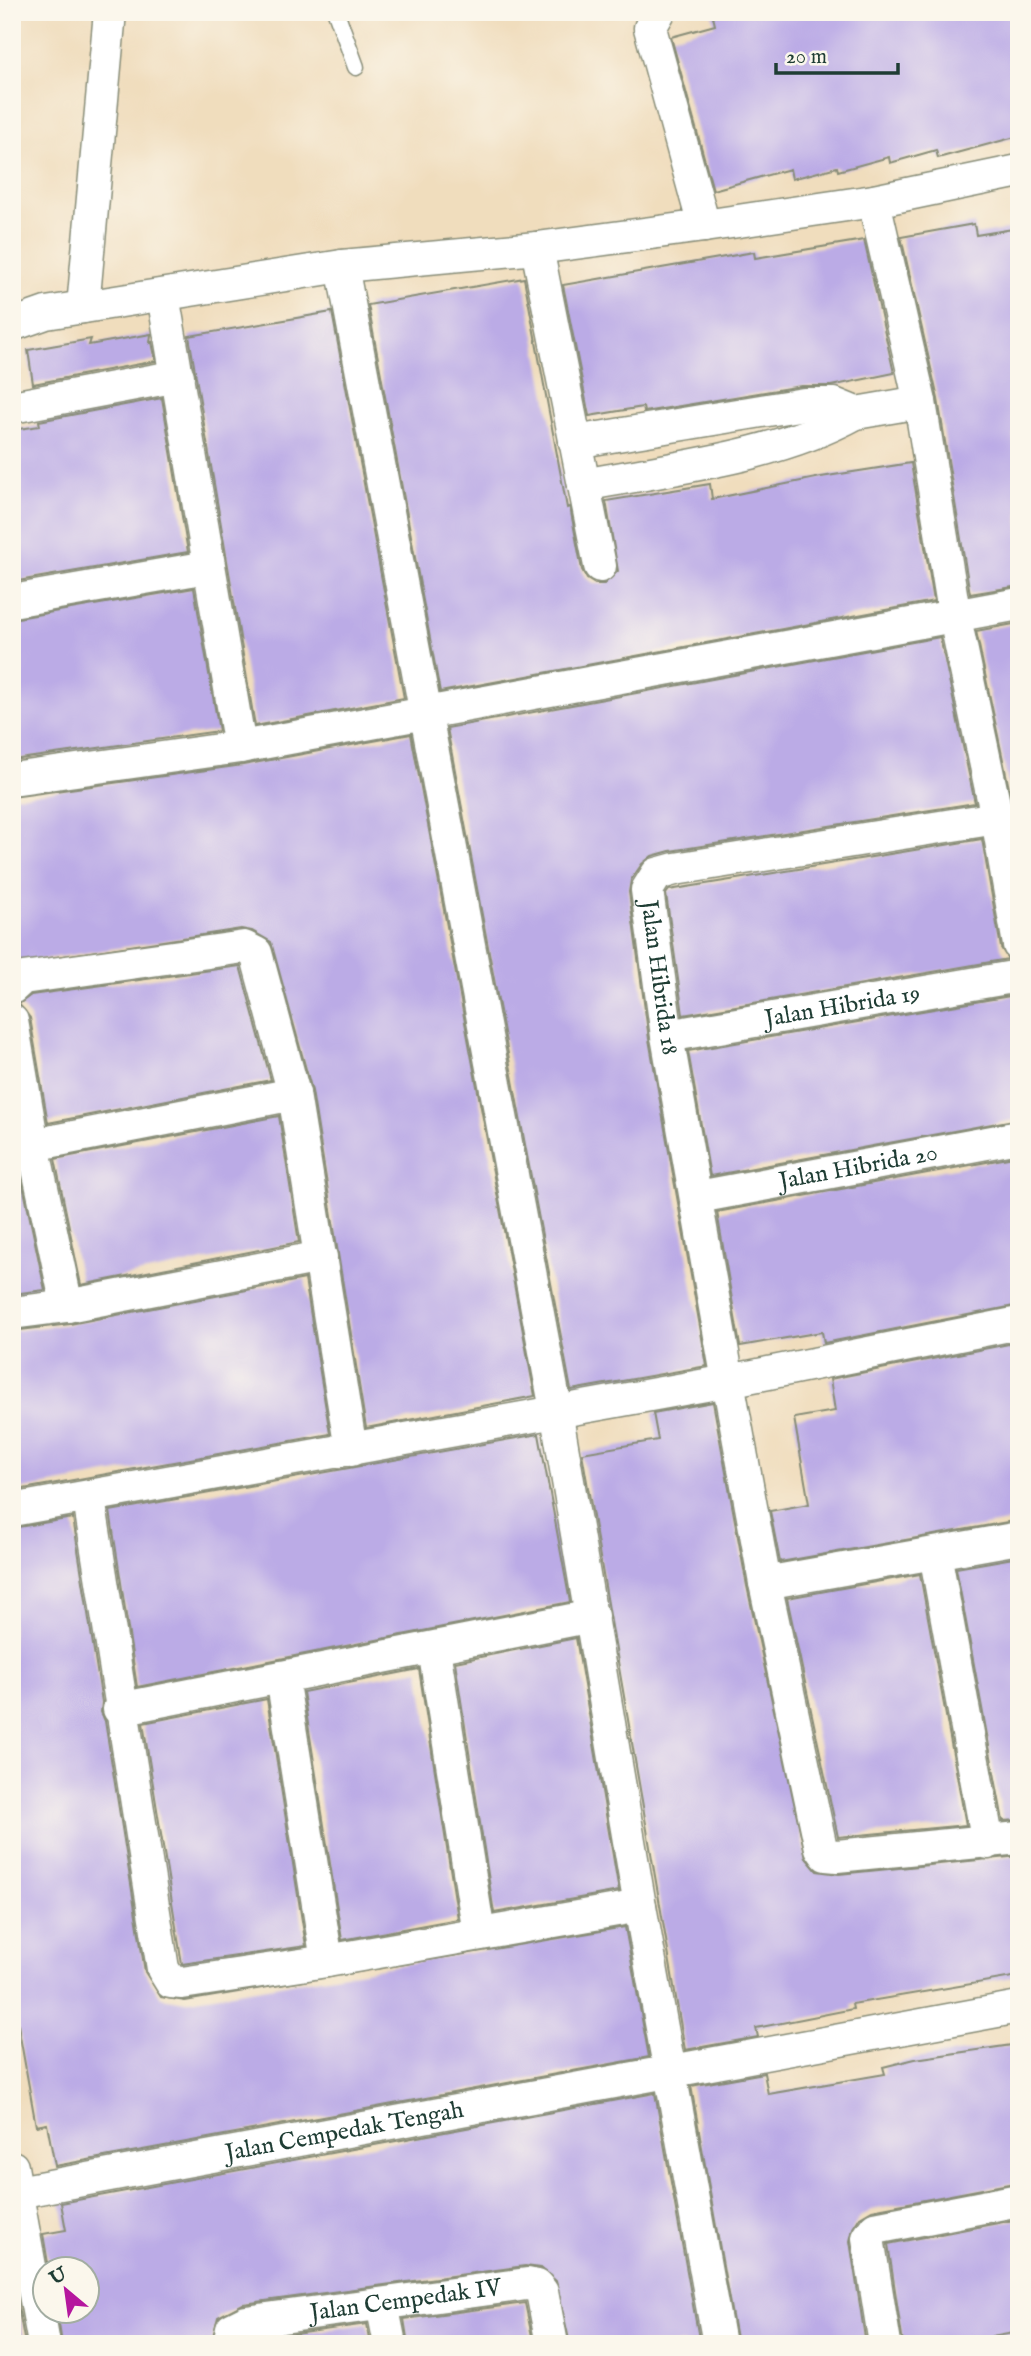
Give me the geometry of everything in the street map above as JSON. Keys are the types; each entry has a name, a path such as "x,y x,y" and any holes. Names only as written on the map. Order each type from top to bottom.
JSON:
{"street":[{"path":"83,307 110,12"},
{"path":"659,12 650,27 704,226"},
{"path":"12,325 46,313 342,266 537,248 704,226 874,201 1019,171"},
{"path":"874,201 920,402 955,618 997,818 1019,945"},
{"path":"537,248 600,566"},
{"path":"342,266 423,712 556,1410 640,1906 719,2344"},
{"path":"163,295 240,747"},
{"path":"12,407 178,376"},
{"path":"584,485 746,454 803,437 856,413 920,402"},
{"path":"575,442 804,404 834,404 856,413"},
{"path":"12,601 208,567"},
{"path":"12,779 240,747 955,618 1019,604"},
{"name":"Jalan Hibrida 18","path":"997,818 657,874 647,890 667,1036 698,1197 728,1381 765,1583 821,1848 826,1855 1003,1841"},
{"path":"12,988 23,978 244,947 251,948 261,961 294,1094 351,1450"},
{"name":"Jalan Hibrida 19","path":"667,1036 1019,976"},
{"path":"12,1021 33,1144 67,1306"},
{"path":"33,1144 294,1094"},
{"name":"Jalan Hibrida 20","path":"698,1197 1019,1137"},
{"path":"12,1313 67,1306 321,1257"},
{"path":"12,1510 89,1499 556,1410 728,1381 1019,1323"},
{"path":"89,1499 120,1709 166,1978 182,1983 327,1961 640,1906"},
{"path":"765,1583 1019,1538"},
{"path":"935,1553 1003,1841"},
{"path":"120,1709 592,1616"},
{"path":"434,1648 480,1934"},
{"path":"282,1677 327,1961"},
{"name":"Jalan Cempedak Tengah","path":"14,2184 671,2073 1019,2007"},
{"path":"14,2184 44,2344"},
{"path":"886,2344 868,2238 870,2232 875,2228 1019,2200"},
{"name":"Jalan Cempedak IV","path":"229,2344 232,2329 246,2322 534,2285 542,2292 552,2344"},
{"path":"382,2304 390,2344"}],"lane":[{"path":"336,12 356,67"}],"building":[{"path":"712,12 1019,12 1019,136 938,158 936,150 890,163 889,157 838,171 837,167 792,179 790,169 713,190 671,37 715,25"},
{"path":"974,224 976,235 1019,228 1019,433 1013,434 1019,470 1019,586 970,594 938,399 901,237"},
{"path":"864,240 894,373 831,386 801,386 644,412 643,407 589,416 563,285 754,252 755,258"},
{"path":"524,278 567,508 570,507 582,570 587,579 595,584 604,584 618,571 606,501 710,484 712,499 821,477 911,463 934,601 440,692 368,305"},
{"path":"332,312 404,698 255,726 189,336"},
{"path":"151,334 150,343 152,342 156,361 33,384 28,350 91,339 89,345"},
{"path":"162,398 188,552 12,582 12,430 40,426 39,421"},
{"path":"194,588 219,731 12,760 12,619"},
{"path":"1019,623 1019,836 976,631"},
{"path":"940,637 975,803 670,851 652,856 642,864 631,880 629,892 649,1039 707,1366 571,1390 447,728"},
{"path":"411,734 535,1396 366,1428 312,1091 271,942 252,931 241,929 12,964 12,797 243,765"},
{"path":"982,839 1001,948 1008,959 683,1015 666,894 669,890"},
{"path":"240,966 271,1080 48,1123 30,1018 19,1004 31,995"},
{"path":"1016,995 1019,1119 710,1176 688,1051"},
{"path":"279,1116 299,1242 81,1285 55,1159"},
{"path":"12,1133 45,1290 12,1294"},
{"path":"1019,1156 1019,1305 824,1343 822,1332 740,1346 717,1212"},
{"path":"305,1279 330,1434 12,1491 12,1331 70,1324"},
{"path":"1019,1342 1019,1520 780,1562 770,1511 809,1504 794,1418 835,1411 830,1379"},
{"path":"713,1402 747,1586 806,1858 817,1871 839,1874 1019,1856 1019,1976 852,2004 853,2009 756,2028 758,2037 685,2050 582,1453 658,1440 653,1413"},
{"path":"539,1434 570,1602 137,1687 110,1511"},
{"path":"73,1518 102,1702 101,1712 105,1721 145,1972 161,1997 185,2001 625,1927 649,2057 55,2166 47,2124 36,2126 12,1991 12,1528"},
{"path":"1019,1557 1019,1820 1003,1821 956,1568"},
{"path":"920,1574 966,1825 838,1837 787,1598"},
{"path":"576,1638 619,1891 494,1913 455,1662"},
{"path":"419,1669 458,1919 342,1940 303,1692"},
{"path":"267,1699 306,1946 182,1964 143,1723"},
{"path":"1019,2044 1019,2182 872,2210 860,2217 853,2228 850,2241 866,2344 737,2344 691,2086 764,2073 768,2094 885,2074 883,2067 915,2059"},
{"path":"655,2093 700,2344 570,2344 556,2281 541,2268 525,2266 243,2304 218,2317 211,2344 62,2344 59,2324 102,2324 102,2254 46,2254 43,2234 66,2230 61,2203"},
{"path":"1019,2219 1019,2332 954,2344 903,2344 888,2244"},
{"path":"12,2272 25,2344 12,2344"},
{"path":"525,2303 533,2341 408,2344 404,2319"},
{"path":"367,2324 371,2344 248,2344 251,2340"}]}
